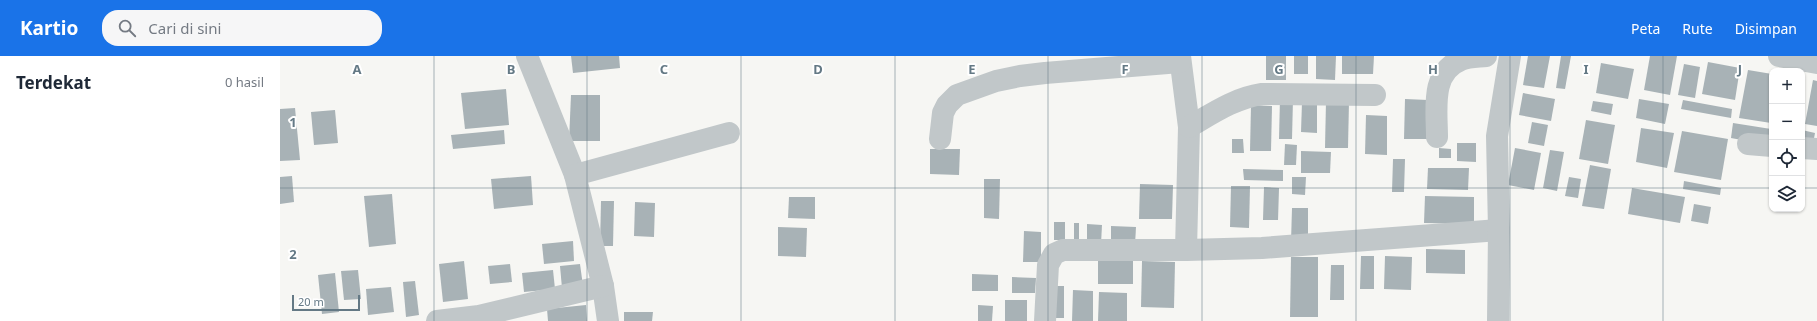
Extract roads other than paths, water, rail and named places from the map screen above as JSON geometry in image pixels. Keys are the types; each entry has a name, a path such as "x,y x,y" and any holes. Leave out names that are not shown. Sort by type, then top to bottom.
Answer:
{"street":[{"path":"527,56 575,175 603,286 608,321"},
{"path":"1437,137 1437,93 1441,78 1448,67 1462,59 1486,56"},
{"path":"1498,321 1499,230 1497,136 1510,56"},
{"path":"1779,56 1817,62"},
{"path":"940,139 943,113 947,105 957,95 996,81 1045,73 1180,59 1189,127 1186,250"},
{"path":"1189,127 1234,101 1248,96 1262,94 1374,95"},
{"path":"575,175 729,133"},
{"path":"1748,144 1769,146"},
{"path":"1805,148 1817,149"},
{"path":"1045,321 1048,265 1054,254 1063,250 1186,250 1262,248 1499,230"},
{"path":"437,321 479,316 603,286"}]}
